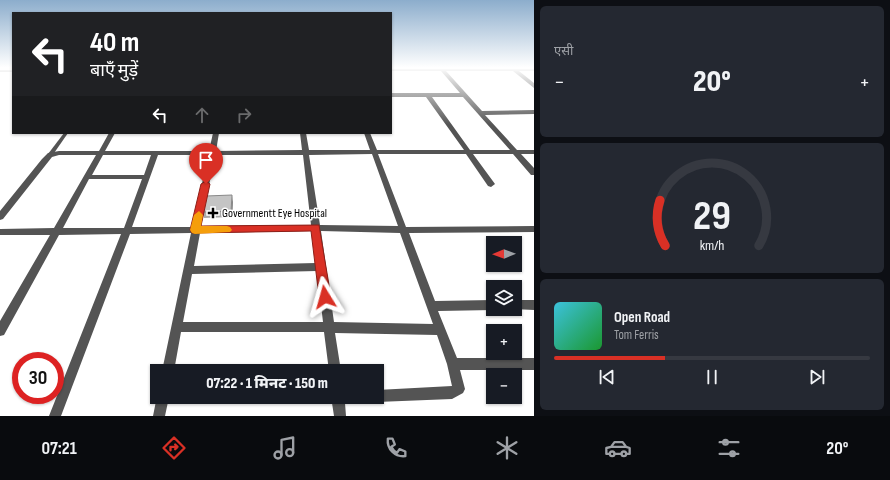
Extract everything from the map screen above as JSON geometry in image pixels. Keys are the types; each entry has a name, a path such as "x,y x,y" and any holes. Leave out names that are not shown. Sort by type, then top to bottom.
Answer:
{"street":[{"path":"457,86 534,173"},
{"path":"392,95 465,95"},
{"path":"428,95 491,184"},
{"path":"480,113 534,112"},
{"path":"0,331 111,134"},
{"path":"170,364 190,270 195,230 216,134"},
{"path":"303,134 334,364"},
{"path":"367,134 441,330 453,364 459,389 452,393 384,396"},
{"path":"0,217 44,161 50,155 59,153 101,152 155,154 306,152 534,152"},
{"path":"55,416 127,232 155,154"},
{"path":"87,177 146,177"},
{"path":"0,232 127,232 316,228 403,230 534,229"},
{"path":"190,270 321,267"},
{"path":"431,306 486,305"},
{"path":"522,305 534,305"},
{"path":"178,327 329,327 441,330"},
{"path":"453,364 534,364"},
{"path":"159,416 162,404"},
{"path":"339,404 340,416"}],"lane":[{"path":"50,155 65,134"}],"building":[{"path":"232,195 231,211 203,212 206,196"}],"slow traffic":[{"path":"199,215 195,230 227,230"}],"place":[{"name":"Governmentt Eye Hospital","path":"213,213"}],"route":[{"path":"206,184 195,230 316,228 325,297"}]}
